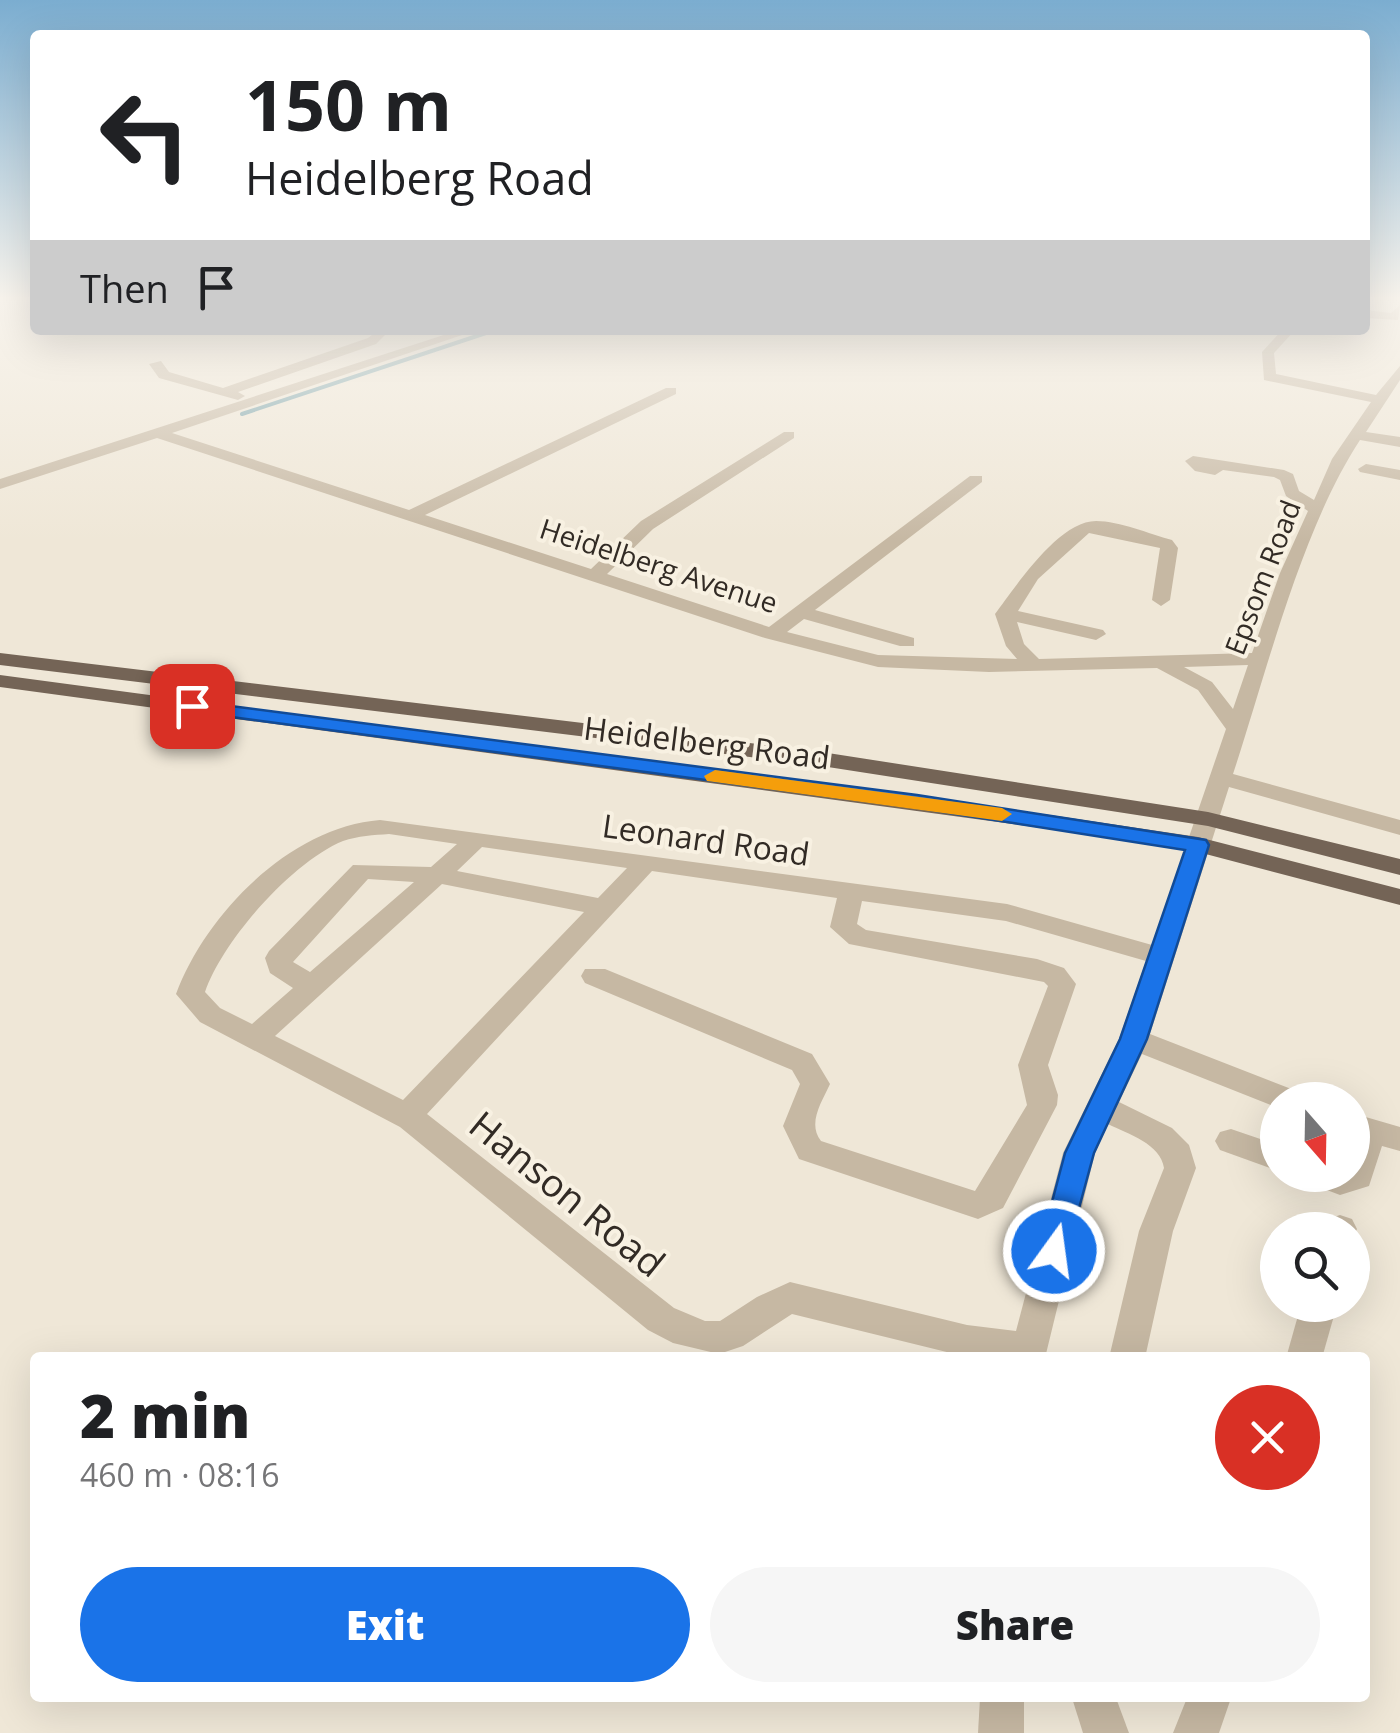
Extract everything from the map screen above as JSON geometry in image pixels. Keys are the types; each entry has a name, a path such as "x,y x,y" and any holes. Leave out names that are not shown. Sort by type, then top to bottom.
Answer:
{"main road":[{"name":"Heidelberg Road","path":"0,656 70,670 816,758 1400,868"},
{"name":"Heidelberg Road","path":"0,681 917,801 1203,832 1400,897"}],"street":[{"path":"186,381 258,401"},
{"path":"224,392 256,381"},
{"path":"0,484 318,381"},
{"path":"1288,381 1380,400"},
{"name":"Epsom Road","path":"1028,1352 1079,1153 1134,1039 1258,658 1340,459 1393,381"},
{"path":"412,516 670,391"},
{"name":"Heidelberg Avenue","path":"158,433 772,634 878,660 1035,666 1258,658"},
{"path":"595,575 647,526 789,435"},
{"path":"1357,435 1400,442"},
{"path":"1215,470 1201,468 1193,460 1287,477 1292,493 1317,509"},
{"path":"1366,469 1400,475"},
{"path":"772,634 976,479"},
{"path":"1035,666 1008,636 1005,614 1013,594 1088,527 1166,544 1169,548 1161,600"},
{"path":"802,612 907,642"},
{"path":"1005,614 1096,634"},
{"name":"Heidelberg Avenue","path":"1156,661 1205,686 1234,726"},
{"path":"1221,778 1400,828"},
{"name":"Leonard Road","path":"258,900 301,858 343,833 389,828 1007,914 1163,957"},
{"path":"254,1038 476,840"},
{"path":"406,1116 646,864"},
{"path":"312,987 280,966 280,958 354,878 372,870 437,875 602,907"},
{"path":"595,976 802,1062 815,1084 796,1126 798,1138 810,1150 978,1205 991,1198 1042,1105 1033,1065 1062,984 1054,975 1038,968 858,938 843,926 866,893"},
{"name":"Hanson Road","path":"258,900 213,944 199,965 190,994 210,1016 406,1116 661,1319 693,1337 728,1340 790,1298 1022,1352"},
{"path":"1134,1039 1260,1089"},
{"path":"1102,1107 1161,1137 1178,1154 1180,1168 1156,1230 1128,1352"},
{"path":"1370,1131 1400,1139"},
{"path":"1231,1140 1260,1151"},
{"path":"1306,1352 1314,1322"},
{"path":"1001,1733 1002,1702"},
{"path":"1095,1702 1106,1733"},
{"path":"1196,1733 1208,1702"}],"waterway":[{"path":"242,414 342,381"}],"slow traffic":[{"path":"715,776 1002,814"}],"route":[{"path":"192,706 917,801 1198,845 1134,1039 1079,1153 1054,1251"}]}
